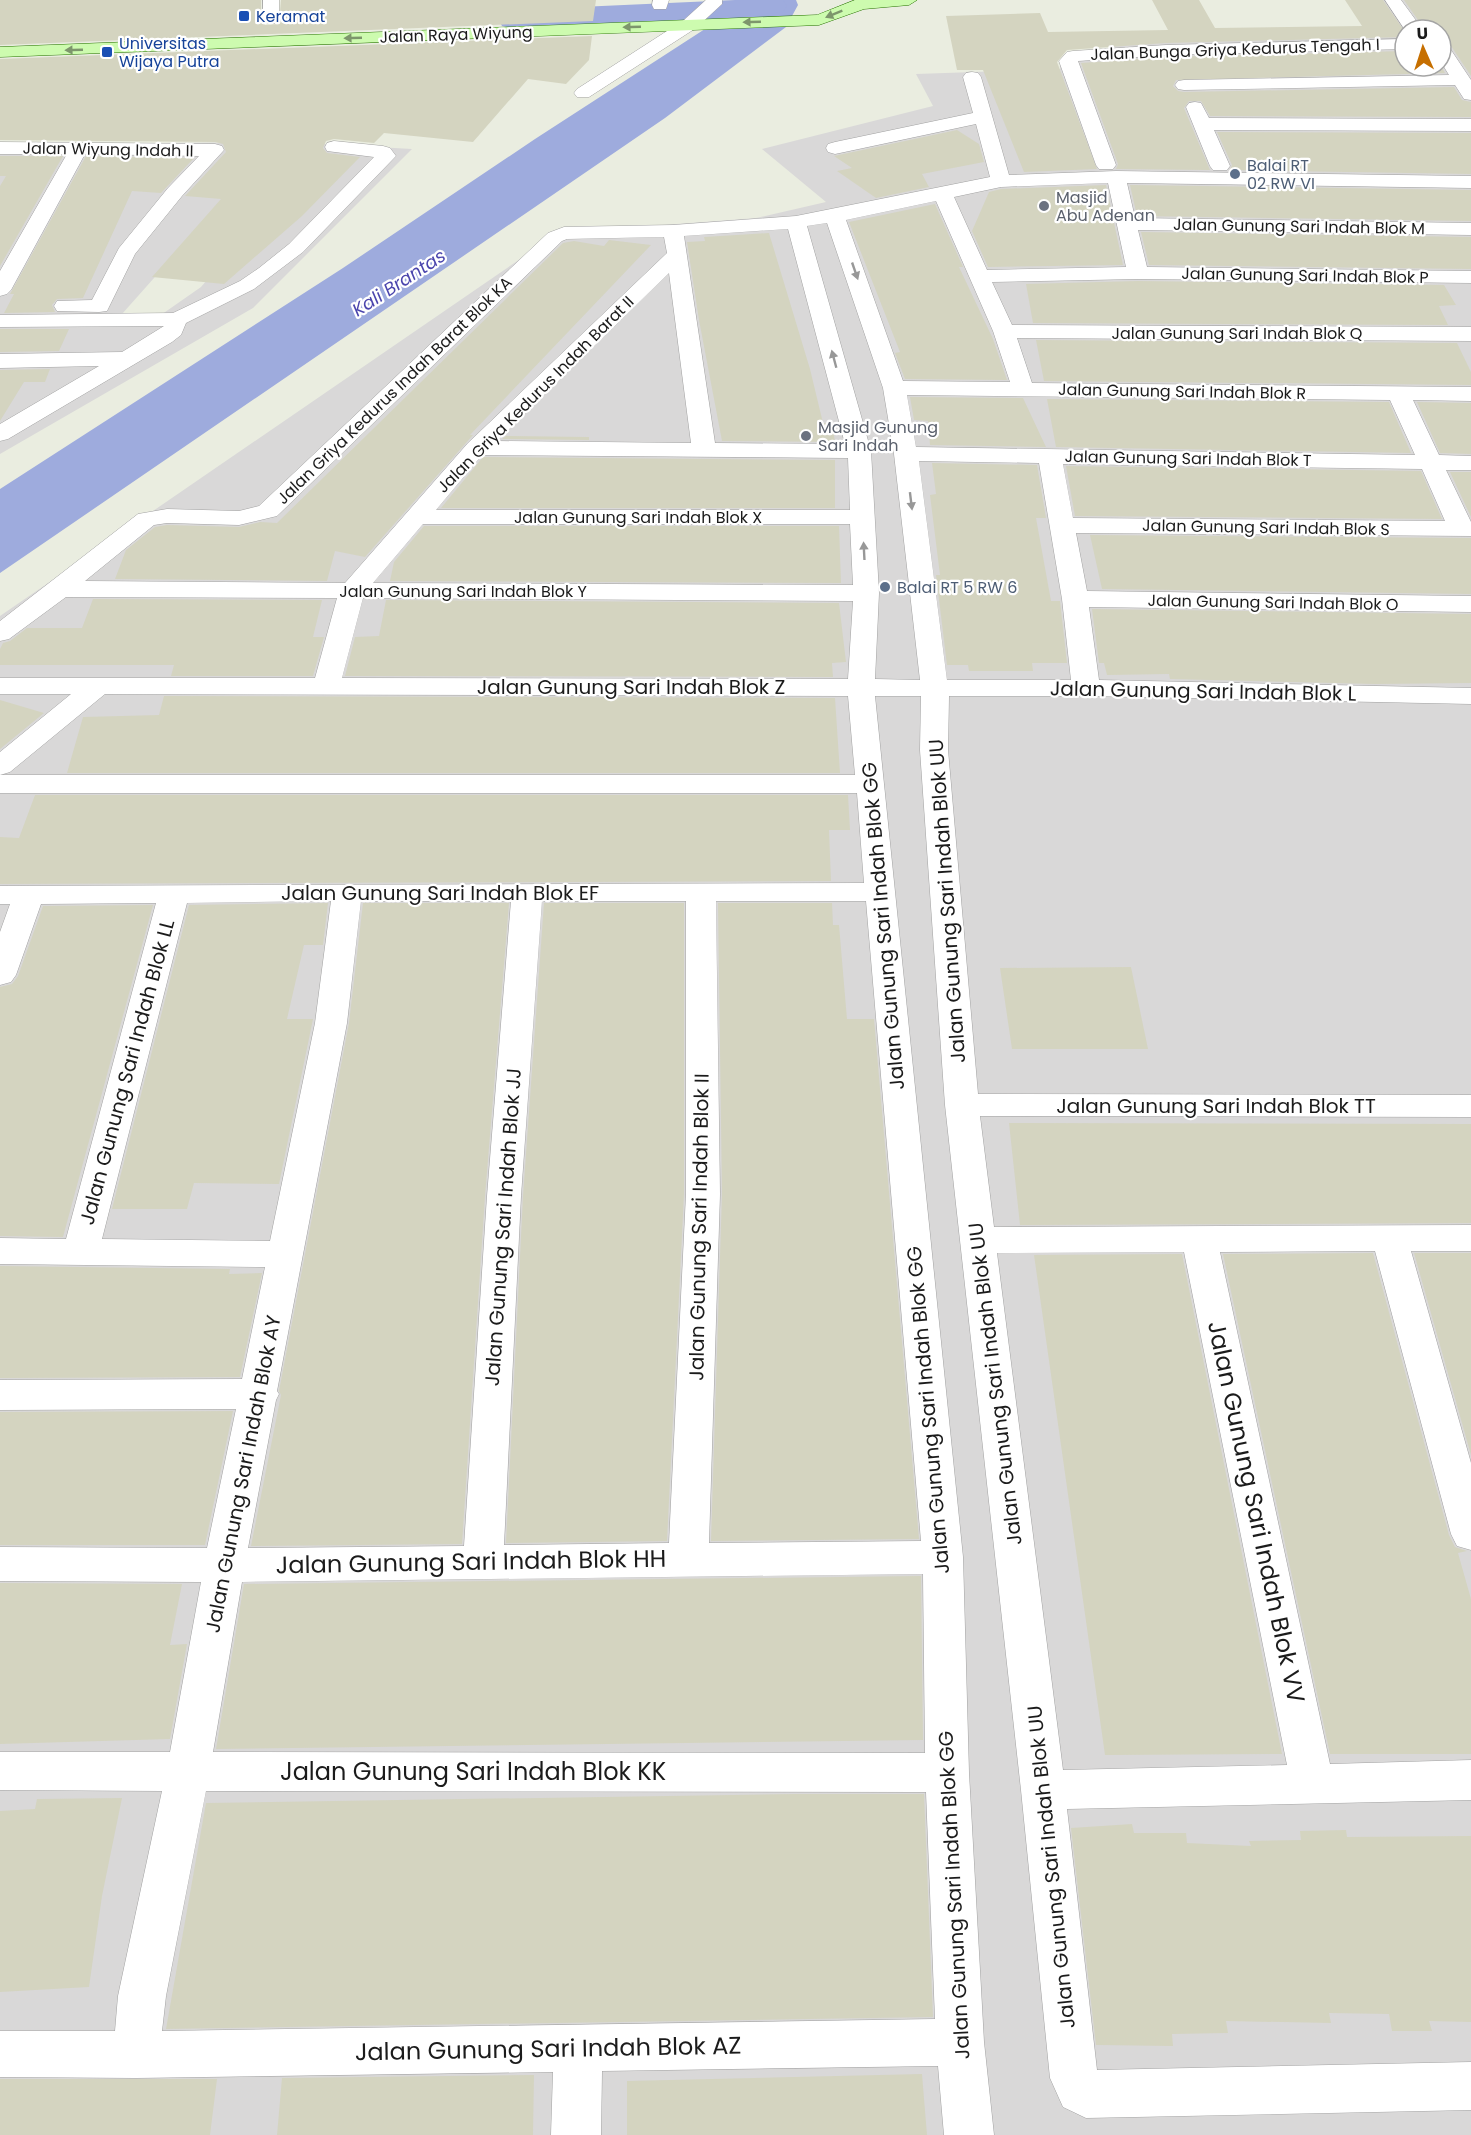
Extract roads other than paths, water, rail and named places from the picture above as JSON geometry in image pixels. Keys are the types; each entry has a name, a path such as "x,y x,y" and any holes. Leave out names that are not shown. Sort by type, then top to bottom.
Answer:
{"main road":[{"name":"Jalan Raya Wiyung","path":"656,4 707,12 801,21 819,20 861,4 909,0"},
{"name":"Jalan Raya Wiyung","path":"0,52 707,12"},
{"path":"249,20 276,19"}],"street":[{"path":"271,0 276,19"},
{"path":"1393,0 1406,18"},
{"path":"583,93 707,12"},
{"name":"Jalan Bunga Griya Kedurus Tengah I","path":"1111,171 1068,61 1070,57 1079,54 1166,50 1393,44"},
{"path":"1453,45 1462,44"},
{"path":"1166,50 1203,124 1220,166"},
{"path":"1453,66 1471,97"},
{"path":"972,77 998,173"},
{"path":"1184,85 1461,80"},
{"path":"835,148 981,117"},
{"path":"1203,124 1471,125"},
{"path":"0,307 177,319 221,299 266,272 296,248 386,156 383,152 334,147"},
{"name":"Jalan Wiyung Indah II","path":"0,148 215,150 126,252 94,313"},
{"path":"0,290 79,148"},
{"path":"704,450 675,242 835,216 942,193 998,173 1220,166 1471,171"},
{"path":"1111,171 1471,182"},
{"path":"1111,171 1127,224 1138,273"},
{"path":"942,193 1004,331 1023,389"},
{"name":"Jalan Gunung Sari Indah Blok UU","path":"835,216 894,388 906,454 935,689 934,750 962,1105 1043,1790 1074,2078 1080,2090 1086,2094 1471,2086"},
{"name":"Jalan Gunung Sari Indah Blok GG","path":"796,222 860,451 866,593 861,687 943,1557 947,1773 960,2042 969,2135"},
{"name":"Jalan Gunung Sari Indah Blok M","path":"1127,224 1470,247"},
{"name":"Jalan Griya Kedurus Indah Barat Blok KA","path":"0,633 60,589 147,519 167,516 239,518 268,511 555,237 564,233 675,242"},
{"name":"Jalan Griya Kedurus Indah Barat II","path":"327,686 352,591 476,448 675,242"},
{"name":"Jalan Gunung Sari Indah Blok P","path":"979,276 1138,273 1471,277"},
{"path":"0,321 94,313"},
{"path":"0,434 169,334 177,319"},
{"name":"Jalan Gunung Sari Indah Blok Q","path":"1004,331 1471,334"},
{"path":"0,362 129,359"},
{"name":"Jalan Gunung Sari Indah Blok R","path":"894,388 1471,394"},
{"path":"1399,394 1466,529"},
{"path":"0,407 47,406"},
{"path":"476,448 860,451"},
{"name":"Jalan Gunung Sari Indah Blok T","path":"906,454 1471,463"},
{"path":"1050,456 1076,599 1086,688"},
{"name":"Jalan Gunung Sari Indah Blok X","path":"414,517 862,518"},
{"name":"Jalan Gunung Sari Indah Blok S","path":"1061,525 1466,529"},
{"name":"Jalan Gunung Sari Indah Blok Y","path":"60,589 866,593"},
{"name":"Jalan Gunung Sari Indah Blok O","path":"1076,599 1471,604"},
{"name":"Jalan Gunung Sari Indah Blok Z","path":"0,686 935,689"},
{"path":"0,766 97,687"},
{"name":"Jalan Gunung Sari Indah Blok L","path":"935,689 1086,688 1471,696"},
{"path":"0,784 870,784"},
{"name":"Jalan Gunung Sari Indah Blok EF","path":"14,895 347,891 701,894 881,892"},
{"name":"Jalan Gunung Sari Indah Blok AY","path":"136,2055 142,1996 188,1773 224,1565 260,1394 284,1254 331,1023 347,891"},
{"name":"Jalan Gunung Sari Indah Blok JJ","path":"483,1563 504,1196 527,892"},
{"name":"Jalan Gunung Sari Indah Blok LL","path":"81,1251 174,893"},
{"name":"Jalan Gunung Sari Indah Blok II","path":"688,1560 703,1194 701,894"},
{"path":"0,975 14,895"},
{"name":"Jalan Gunung Sari Indah Blok TT","path":"962,1105 1471,1106"},
{"name":"Jalan Gunung Sari Indah Blok VV","path":"1199,1238 1312,1785"},
{"path":"1389,1238 1471,1534"},
{"path":"979,1240 1471,1238"},
{"path":"0,1251 284,1254"},
{"path":"0,1395 260,1394"},
{"name":"Jalan Gunung Sari Indah Blok HH","path":"0,1564 224,1565 943,1557"},
{"name":"Jalan Gunung Sari Indah Blok KK","path":"0,1771 947,1773"},
{"path":"1043,1790 1471,1780"},
{"name":"Jalan Gunung Sari Indah Blok AZ","path":"0,2054 136,2055 960,2042"},
{"path":"576,2135 578,2049"}],"water":[{"name":"Kali Brantas","path":"740,0 796,0 798,5 786,27 665,118 0,573 0,489 343,268 535,139 725,16"}],"waterway":[{"path":"513,19 772,6"}],"place":[{"name":"Keramat","path":"244,16"},
{"name":"Universitas Wijaya Putra","path":"107,52"},
{"name":"Balai RT 02 RW VI","path":"1235,174"},
{"name":"Masjid Abu Adenan","path":"1044,206"},
{"name":"Masjid Gunung Sari Indah","path":"806,436"},
{"name":"Balai RT 5 RW 6","path":"885,587"}]}
